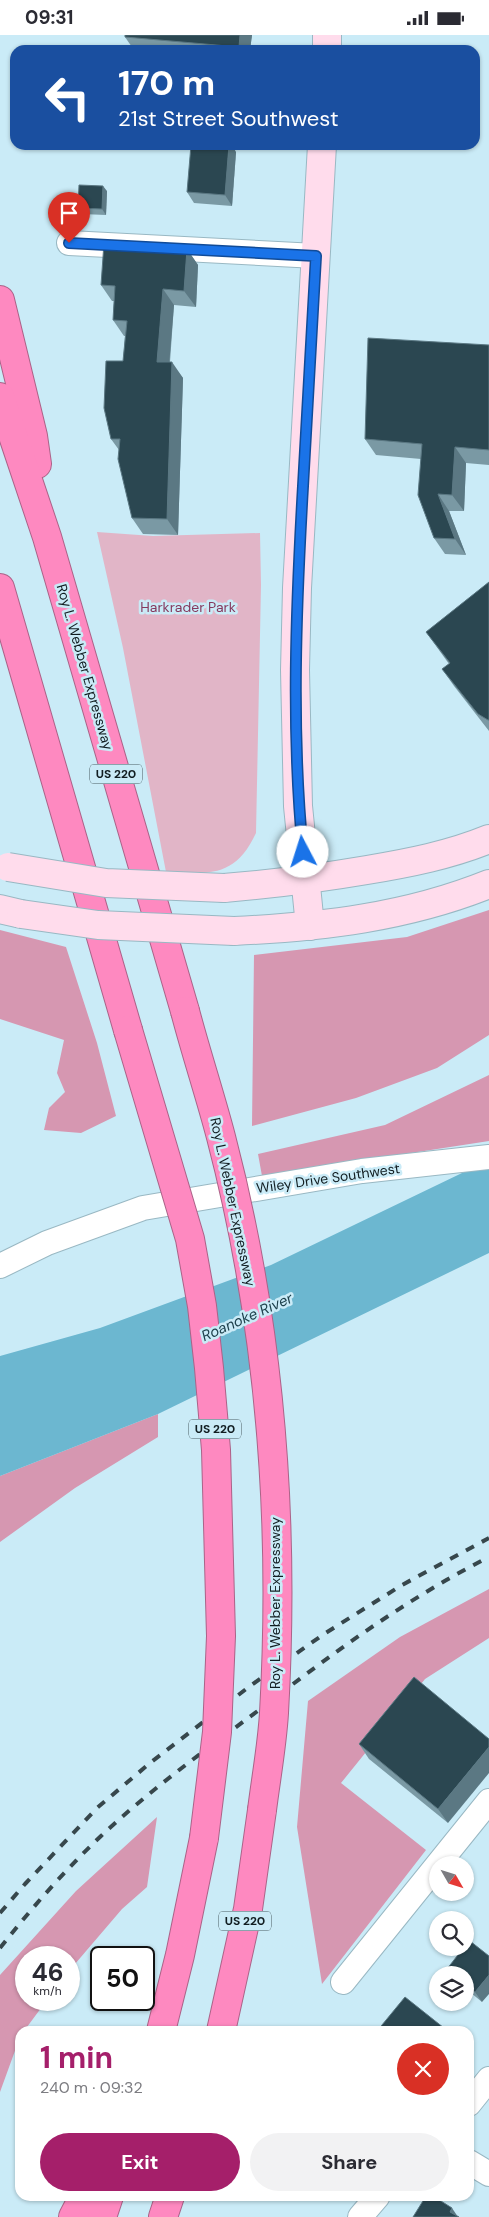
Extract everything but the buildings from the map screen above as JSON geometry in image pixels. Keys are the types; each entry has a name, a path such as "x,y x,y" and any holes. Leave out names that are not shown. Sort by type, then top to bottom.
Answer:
{"highway":[{"path":"0,300 33,436 47,537"},
{"name":"Roy L. Webber Expressway","path":"0,397 47,537 221,1137 257,1314 268,1405 277,1541 277,1629 274,1715 248,1909 221,2026"},
{"name":"US 220","path":"0,588 190,1239 202,1305 216,1450 221,1636 217,1732 204,1838 180,1955 162,2026"},
{"path":"151,2026 180,1955"},
{"path":"73,2217 81,2201"},
{"path":"102,2217 107,2201"},
{"path":"163,2217 168,2201"}],"main road":[{"path":"310,926 298,806 295,670 297,588 322,150"},
{"path":"4,866 106,883 224,888 306,880 444,854 489,839"},
{"path":"11,911 98,925 234,931 310,926 391,914 428,906 489,884"}],"street":[{"path":"69,243 316,256"},
{"name":"Wiley Drive Southwest","path":"0,1266 47,1243 143,1208 362,1171 489,1157"},
{"path":"343,1982 489,1801"},
{"path":"474,2098 489,2079"},
{"path":"474,2164 489,2174"},
{"path":"360,2217 374,2201"}],"green space":[{"name":"Harkrader Park","path":"97,532 153,536 260,533 261,585 256,833 248,848 230,866 208,872 166,872 123,648"}],"shaded area":[{"path":"489,910 489,1035 437,1068 356,1098 252,1126 254,955 407,937"},
{"path":"0,930 66,947 97,1043 116,1116 81,1133 44,1130 49,1108 65,1092 57,1073 64,1040 0,1019"},
{"path":"489,1075 489,1141 262,1176 258,1154 385,1125"},
{"path":"158,1414 158,1437 75,1488 0,1542 0,1476"},
{"path":"489,1589 489,1638 425,1679 341,1783 426,1850 322,1984 297,1827 308,1701 400,1637"},
{"path":"157,1817 147,1887 122,1909 80,1958 80,1946 26,1946 76,1891"},
{"path":"15,1958 15,2011 39,2011 28,2026 15,2026 15,2051 0,2092 0,1975"}],"water":[{"name":"Roanoke River","path":"489,1160 489,1253 158,1414 0,1476 0,1356 100,1328 271,1265"}],"railway":[{"path":"0,1913 97,1808 150,1763 250,1686 324,1634 402,1585 489,1538"},
{"path":"0,1948 74,1863 101,1836 160,1785 317,1666 372,1627 430,1590 489,1557"}],"route":[{"path":"69,243 316,256 297,588 295,670 298,806 303,852"}]}
